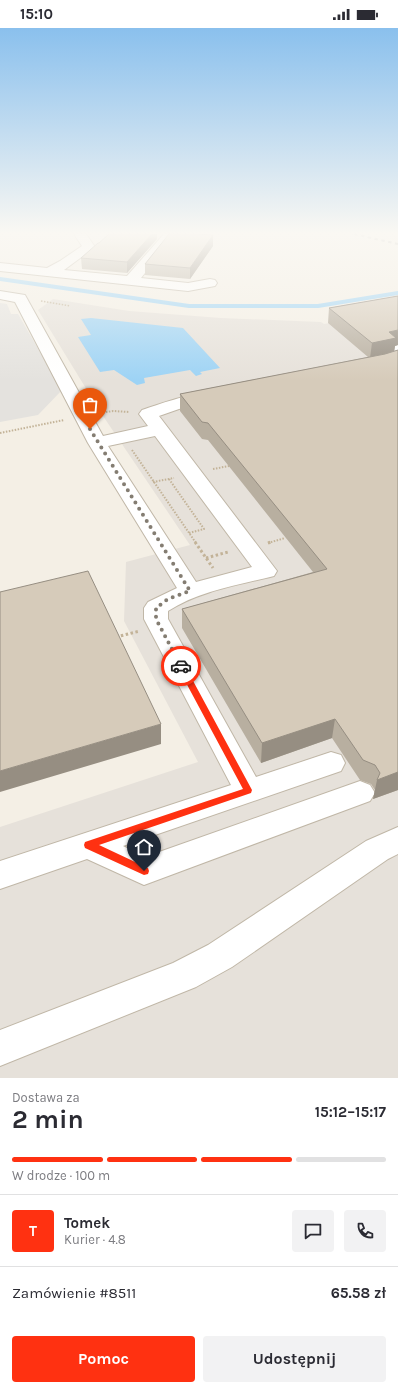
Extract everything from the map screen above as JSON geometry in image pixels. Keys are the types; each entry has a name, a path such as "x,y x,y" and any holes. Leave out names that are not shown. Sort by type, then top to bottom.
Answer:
{"street":[{"path":"150,283 188,287 210,283"},
{"path":"0,295 20,298 97,442 190,591"},
{"path":"229,394 175,405 148,414 266,571 190,591 168,599 156,608 156,619 248,790"},
{"path":"97,442 160,429"},
{"path":"0,875 331,763"},
{"path":"88,845 144,871 360,793"},
{"path":"0,1048 184,975 253,935 377,850 398,840"}],"path":[{"path":"20,298 70,306"},
{"path":"0,434 112,411 132,412"},
{"path":"129,446 216,573"},
{"path":"154,482 169,479 204,528 189,533"},
{"path":"264,543 285,538"},
{"path":"206,558 232,552"},
{"path":"112,638 146,629"}],"shaded area":[{"path":"53,299 129,311 221,318 321,322 324,324 398,311 398,1078 0,1078 0,827 198,762 124,621 126,562 190,545 101,413 38,310"},
{"path":"0,303 7,304 11,314 18,314 62,390 38,415 0,422"}],"water":[{"path":"91,318 183,328 220,368 200,372 202,374 196,376 190,370 144,378 145,383 137,385 114,370 100,372 78,337 91,335 81,319"}],"building":[{"path":"398,296 398,330 389,332 396,338 372,343 329,308"},
{"path":"398,350 398,772 377,780 380,773 375,765 363,760 335,719 262,743 182,609 327,569 208,423 202,422 180,394 385,354"},
{"path":"88,571 161,724 0,771 0,592"}],"waterway":[{"path":"28,283 189,306 318,306 398,293"}],"way so far":[{"path":"90,429 190,591 168,599 156,608 156,619 181,666"}],"route":[{"path":"144,871 88,845 248,790 181,666"}]}
